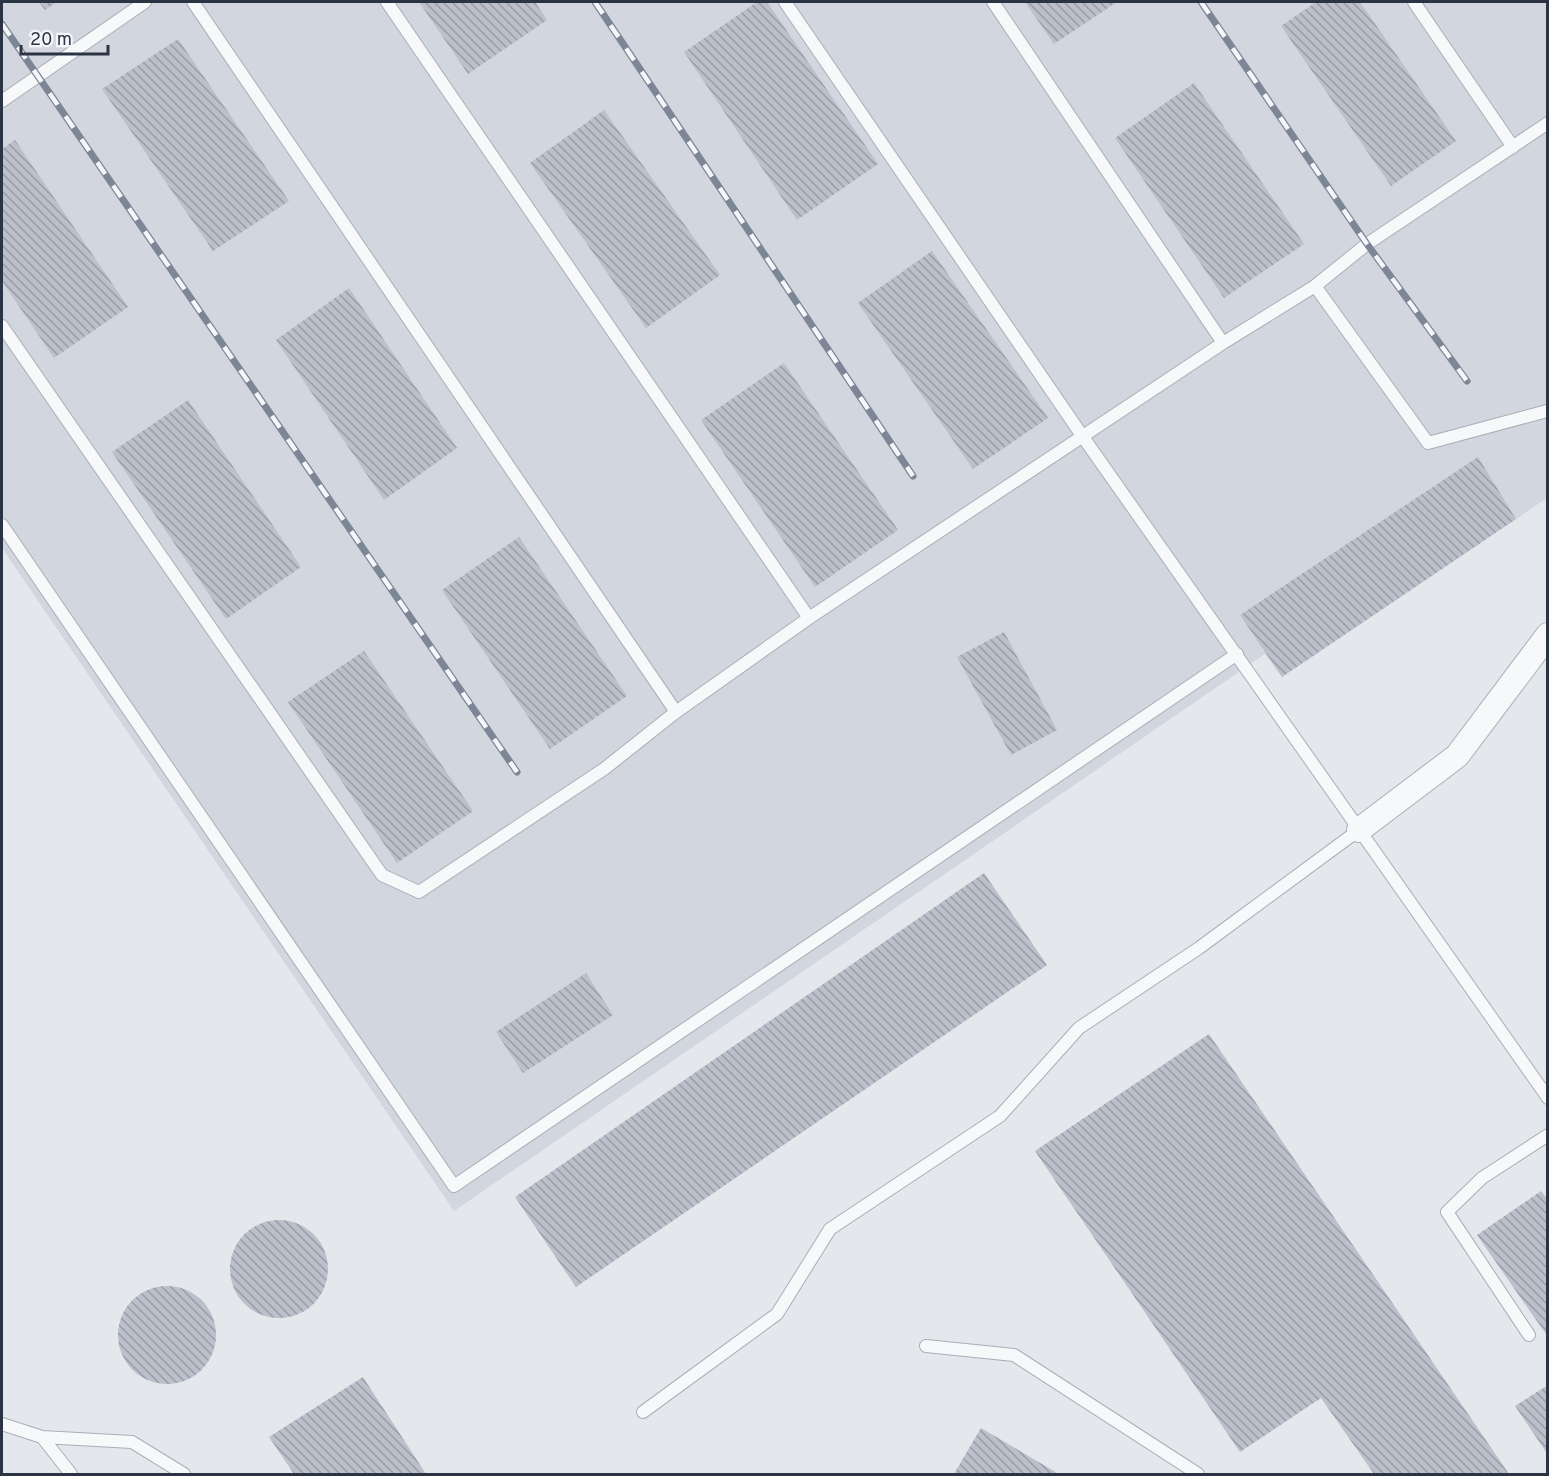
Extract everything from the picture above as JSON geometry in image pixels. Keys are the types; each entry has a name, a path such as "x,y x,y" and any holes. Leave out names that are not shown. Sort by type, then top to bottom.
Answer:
{"street":[{"path":"1359,830 1457,756 1548,635"}],"lane":[{"path":"2,101 146,2"},
{"path":"193,2 675,712"},
{"path":"387,2 809,618"},
{"path":"785,2 1083,437 1548,1098"},
{"path":"993,2 1223,343"},
{"path":"1414,2 1513,147"},
{"path":"2,326 382,874 419,892 604,769 675,712 809,618 1223,343 1315,286 1367,244 1548,123"},
{"path":"1315,286 1428,443 1547,411"},
{"path":"2,525 454,1186 1237,654"},
{"path":"643,1412 777,1314 830,1228 1000,1116 1079,1028 1199,948 1359,830"},
{"path":"1529,1335 1447,1212 1482,1178 1548,1135"},
{"path":"926,1346 1014,1355 1198,1474"},
{"path":"2,1424 42,1437 132,1442 184,1474"},
{"path":"42,1437 71,1474"}],"shaded area":[{"path":"2,2 1547,2 1547,498 1282,677 1265,654 454,1211 2,548"}],"building":[{"path":"39,2 57,2 45,10"},
{"path":"419,2 535,2 547,20 468,74"},
{"path":"757,2 767,2 878,164 797,220 684,52"},
{"path":"1025,2 1117,2 1054,44"},
{"path":"1316,2 1360,2 1456,141 1391,186 1281,26"},
{"path":"178,39 289,201 213,251 102,89"},
{"path":"1194,83 1304,244 1224,298 1115,138"},
{"path":"604,110 720,275 646,328 530,163"},
{"path":"15,140 128,307 54,358 2,281 2,149"},
{"path":"932,251 1048,418 973,469 858,303"},
{"path":"349,288 457,448 384,500 276,340"},
{"path":"784,363 898,530 815,587 701,420"},
{"path":"188,400 301,567 226,619 112,452"},
{"path":"1478,457 1516,519 1282,677 1240,615"},
{"path":"519,537 627,696 550,749 442,590"},
{"path":"1004,632 1057,730 1011,755 957,657"},
{"path":"364,651 473,811 397,863 288,702"},
{"path":"984,873 1047,965 576,1287 515,1197"},
{"path":"586,973 613,1015 523,1073 496,1032"},
{"path":"1209,1034 1509,1474 1374,1474 1321,1398 1240,1452 1035,1151"},
{"path":"1541,1191 1548,1200 1548,1337 1477,1235"},
{"path":"279,1220 298,1223 314,1234 325,1250 328,1269 325,1288 314,1304 298,1315 279,1318 260,1315 244,1304 233,1288 230,1269 233,1250 244,1234 260,1223"},
{"path":"167,1286 186,1289 202,1300 213,1316 216,1335 213,1354 202,1370 186,1381 167,1384 148,1381 132,1370 121,1354 118,1335 121,1316 132,1300 148,1289"},
{"path":"363,1377 426,1474 294,1474 269,1437"},
{"path":"1548,1385 1548,1455 1515,1406"},
{"path":"981,1428 1059,1474 954,1474"}],"railway":[{"path":"595,2 913,476"},
{"path":"1201,2 1367,244 1467,381"},
{"path":"2,24 517,772"}]}
